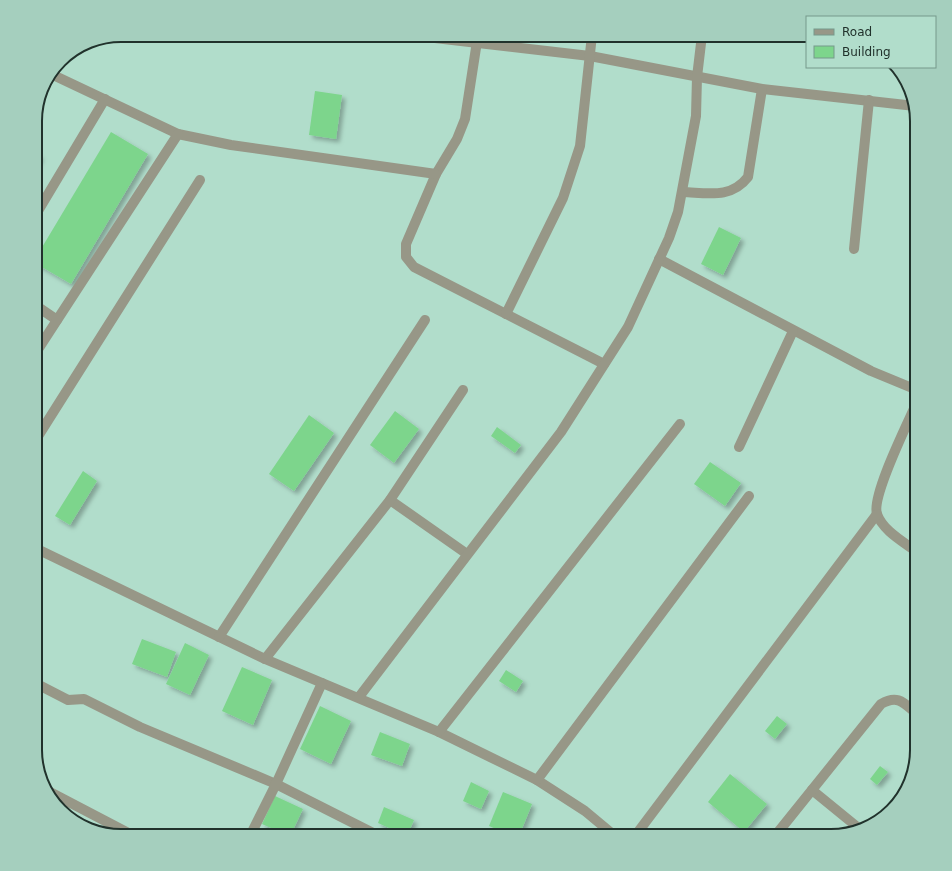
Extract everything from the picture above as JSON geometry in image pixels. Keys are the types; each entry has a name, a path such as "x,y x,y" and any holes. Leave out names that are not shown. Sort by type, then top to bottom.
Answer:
{"street":[{"path":"478,42 465,119 457,139 436,174 406,244 406,257 414,267 604,364"},
{"path":"498,42 590,56 762,89 908,105"},
{"path":"506,314 563,198 580,146 591,42"},
{"path":"359,697 560,432 628,327 659,259 678,212 683,192 696,116 697,77 701,42"},
{"path":"56,76 178,134 231,145 436,174"},
{"path":"683,192 727,193 741,187 748,177 762,89"},
{"path":"42,204 105,99"},
{"path":"854,249 869,100"},
{"path":"42,343 178,134"},
{"path":"42,430 200,180"},
{"path":"659,259 871,371 910,387"},
{"path":"42,310 57,320"},
{"path":"219,637 425,320"},
{"path":"739,447 793,331"},
{"path":"265,659 333,575 390,500 463,390"},
{"path":"640,829 877,514 878,494 910,419"},
{"path":"439,732 680,424"},
{"path":"537,780 749,496"},
{"path":"390,500 467,554"},
{"path":"877,514 885,527 910,547"},
{"path":"42,551 265,659 359,697 439,732 537,780 585,811 607,829"},
{"path":"254,829 276,784 322,683"},
{"path":"42,687 68,700 84,699 140,727 276,784 365,829"},
{"path":"781,829 881,704 889,699 898,700 910,709"},
{"path":"812,790 855,825"},
{"path":"56,795 121,829"}],"building":[{"path":"315,91 342,95 336,139 309,135"},
{"path":"111,132 148,154 71,284 42,267 42,247"},
{"path":"719,227 741,238 723,275 701,264"},
{"path":"395,411 419,429 394,463 370,445"},
{"path":"309,415 334,433 294,491 269,474"},
{"path":"497,427 521,445 515,453 491,436"},
{"path":"710,462 741,483 725,506 694,484"},
{"path":"83,471 97,481 70,525 55,516"},
{"path":"142,639 176,652 167,677 132,664"},
{"path":"185,643 209,655 190,695 166,684"},
{"path":"242,667 272,680 253,725 222,711"},
{"path":"506,670 523,681 516,692 499,681"},
{"path":"320,706 351,721 331,764 300,749"},
{"path":"777,716 787,724 775,739 765,731"},
{"path":"380,732 410,744 402,766 371,755"},
{"path":"880,766 888,772 877,785 870,779"},
{"path":"730,774 767,804 746,829 740,829 708,802"},
{"path":"471,782 489,791 481,809 463,801"},
{"path":"503,792 532,804 522,829 496,829 489,826"},
{"path":"275,796 303,809 293,829 274,829 262,824"},
{"path":"384,807 414,820 410,829 391,829 378,823"}]}
